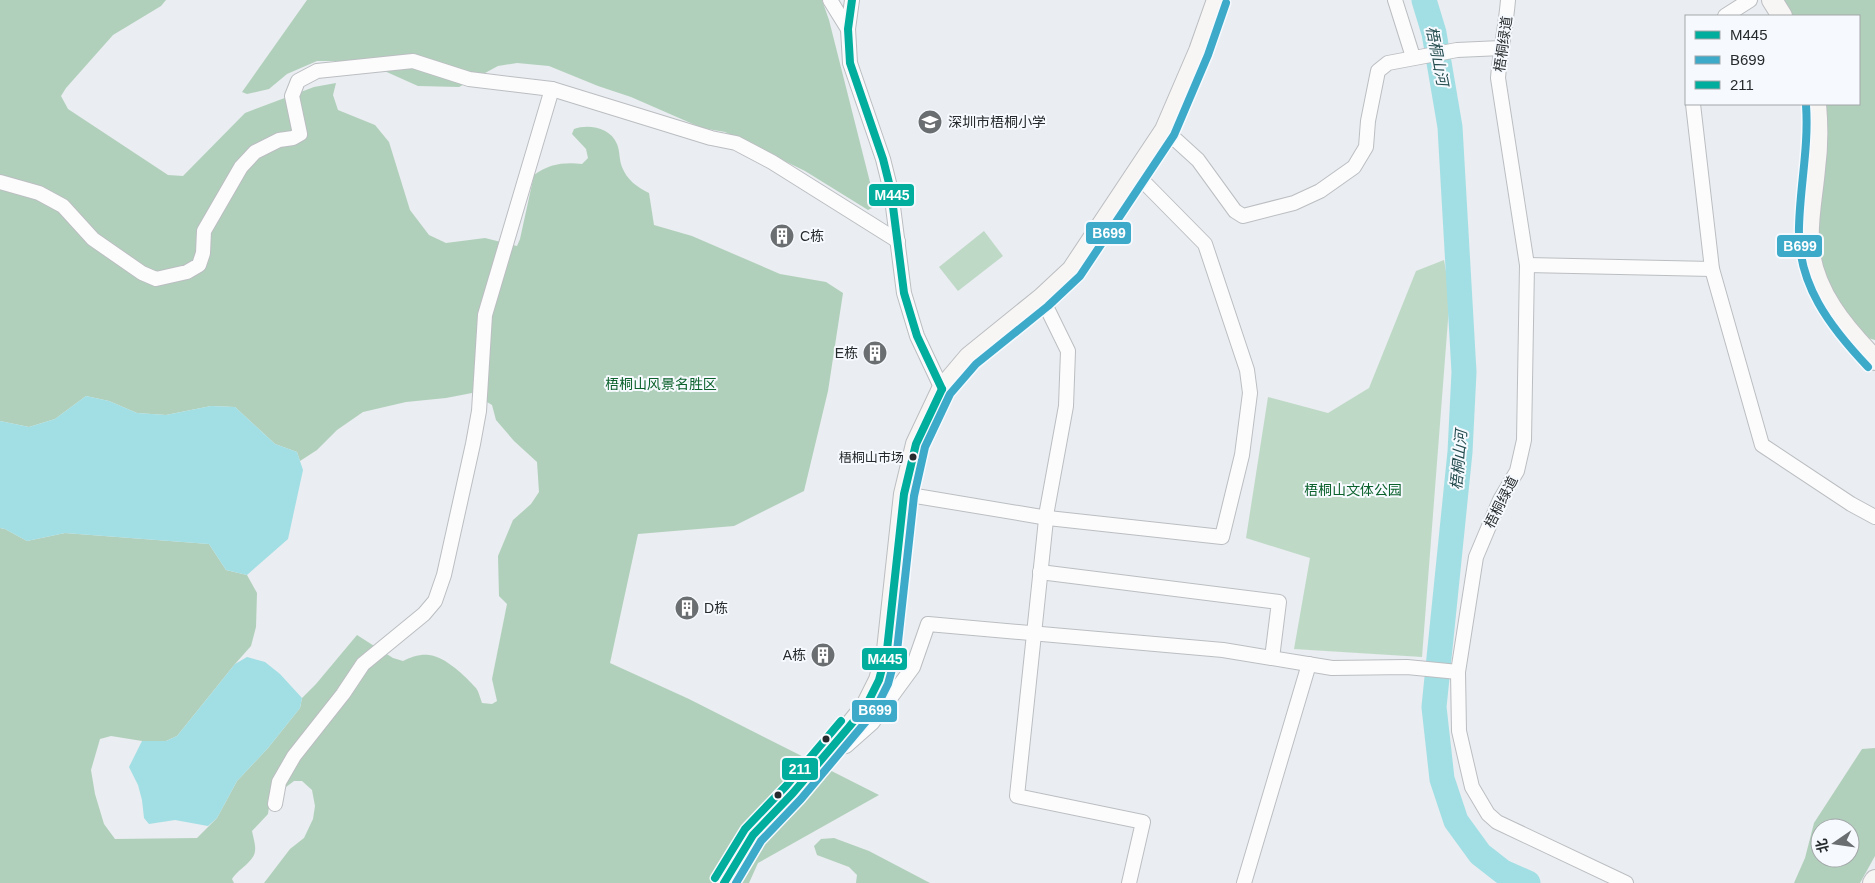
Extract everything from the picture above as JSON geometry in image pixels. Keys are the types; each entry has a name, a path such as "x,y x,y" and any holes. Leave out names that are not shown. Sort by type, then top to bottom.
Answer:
{"main road":[{"path":"724,883 753,835 832,748 866,706 879,680 885,657 904,494 916,444 942,389 969,357 1042,298 1072,270 1164,130 1199,51 1218,0"},
{"path":"1772,0 1781,15"},
{"path":"1816,105 1817,143 1809,244 1812,266 1821,290 1849,334 1875,360"}],"street":[{"path":"830,0 848,29"},
{"path":"852,0 848,29 850,63 884,159 891,191 904,293 917,336 942,389"},
{"path":"1395,0 1417,56"},
{"name":"梧桐绿道","path":"1508,0 1498,78 1527,265 1524,440 1517,471 1500,500 1476,557 1454,672 1459,731 1472,787 1488,814 1497,822 1626,883"},
{"path":"1727,15 1750,0"},
{"path":"1164,130 1198,160 1235,212 1243,216 1294,203 1320,191 1354,167 1366,147 1368,121 1378,71 1388,63 1417,56 1457,50 1501,48"},
{"path":"0,182 39,194 63,206 93,239 142,273 156,279 187,272 199,265 204,231 241,167 255,152 279,140 293,138 300,134 292,96 298,81 317,71 413,61 469,79 552,89 711,138 736,143 772,162 898,241"},
{"path":"275,804 279,782 294,756 332,708 363,664 424,614 435,601 444,575 475,436 479,411 485,315 552,89"},
{"path":"1694,105 1712,270 1762,445 1851,504 1875,516"},
{"path":"904,494 1046,518 1222,537 1242,455 1250,393 1247,370 1205,244 1135,174"},
{"path":"1527,265 1712,270"},
{"path":"1042,298 1068,351 1066,406 1046,518 1017,796 1143,822 1130,883"},
{"path":"1040,572 1279,602 1272,658"},
{"path":"832,748 846,746 872,723 913,667 928,624 1223,650 1332,668 1407,667 1454,672"},
{"path":"1244,883 1309,664"}],"green space":[{"name":"梧桐山风景名胜区","path":"0,0 166,0 161,6 113,35 61,96 68,109 168,175 183,176 245,113 314,87 336,83 333,95 338,110 375,125 389,142 410,210 429,235 446,243 485,238 517,246 534,175 545,168 557,165 569,163 582,164 588,158 586,149 572,134 574,129 598,128 614,138 618,147 621,164 627,176 637,186 649,193 654,225 692,236 780,274 826,282 843,293 828,391 804,491 734,526 638,534 610,663 689,699 879,795 758,863 749,883 264,883 290,849 304,838 313,819 315,806 312,790 302,781 294,781 270,799 268,814 252,831 255,846 254,855 232,879 234,883 0,883 0,528 27,541 65,533 209,544 226,570 247,575 257,593 256,627 251,646 177,736 166,741 142,741 111,736 100,739 91,770 95,794 104,824 115,839 197,838 217,818 237,781 268,748 300,708 302,698 357,635 393,658 403,661 416,656 426,655 442,659 461,673 476,688 482,703 492,704 497,701 492,679 507,604 499,596 498,556 513,520 531,504 539,492 537,462 514,441 496,420 492,405 472,393 406,402 363,412 337,430 317,450 300,461 297,452 275,444 235,407 211,406 166,415 137,413 109,401 86,396 55,419 29,427 0,421"},
{"path":"307,0 822,0 829,20 876,206 868,210 805,171 725,132 702,128 631,97 549,66 517,63 498,66 459,87 418,86 362,61 317,61 287,74 269,89 247,94 242,92"},
{"path":"1775,0 1875,0 1875,340 1857,335 1831,307 1809,245 1828,125 1824,105 1860,105 1860,15 1787,15"},
{"path":"984,231 1003,256 958,291 939,267"},
{"name":"梧桐山文体公园","path":"1444,260 1450,294 1422,657 1294,649 1310,558 1246,538 1268,397 1328,413 1369,388 1416,271"},
{"path":"1875,748 1875,856 1860,883 1794,883 1805,858 1810,839 1810,868 1860,868 1860,818 1817,818 1862,749"},
{"path":"834,838 869,851 930,883 856,883 857,875 849,867 817,855 814,846 821,839"}],"water":[{"path":"86,396 109,401 137,413 166,415 211,406 235,407 275,444 297,452 303,470 288,539 247,575 226,570 209,544 65,533 27,541 0,528 0,421 29,427 55,419"},
{"path":"247,657 265,662 280,674 302,698 300,708 268,748 237,781 217,818 208,826 175,820 149,824 144,818 138,785 129,767 142,741 166,741 177,736 235,664"}],"waterway":[{"name":"梧桐山河","path":"1424,0 1434,33 1450,127 1464,372 1460,452 1434,707 1442,779 1456,821 1480,854 1503,872 1528,883"}],"transit line":[{"name":"M445","path":"852,0 848,29 850,63 883,159 891,191 904,293 917,336 942,389"},
{"name":"B699","path":"736,883 761,841 801,799 874,712 888,684 897,651 914,496 925,447 950,394 976,364 1048,306 1080,276 1174,135 1208,55 1226,3"},
{"name":"B699","path":"1806,105 1807,120 1799,227 1800,248 1804,267 1818,303 1841,336 1868,367"},
{"name":"M445","path":"724,883 753,835 793,793 849,727 866,706 879,680 887,650 904,494 916,444 942,389"},
{"name":"211","path":"715,878 745,829 786,786 841,721"}],"place":[{"name":"深圳市梧桐小学","path":"930,122"},
{"name":"C栋","path":"782,236"},
{"name":"E栋","path":"875,353"},
{"name":"梧桐山市场","path":"913,457"},
{"name":"D栋","path":"687,608"},
{"name":"A栋","path":"823,655"}]}
